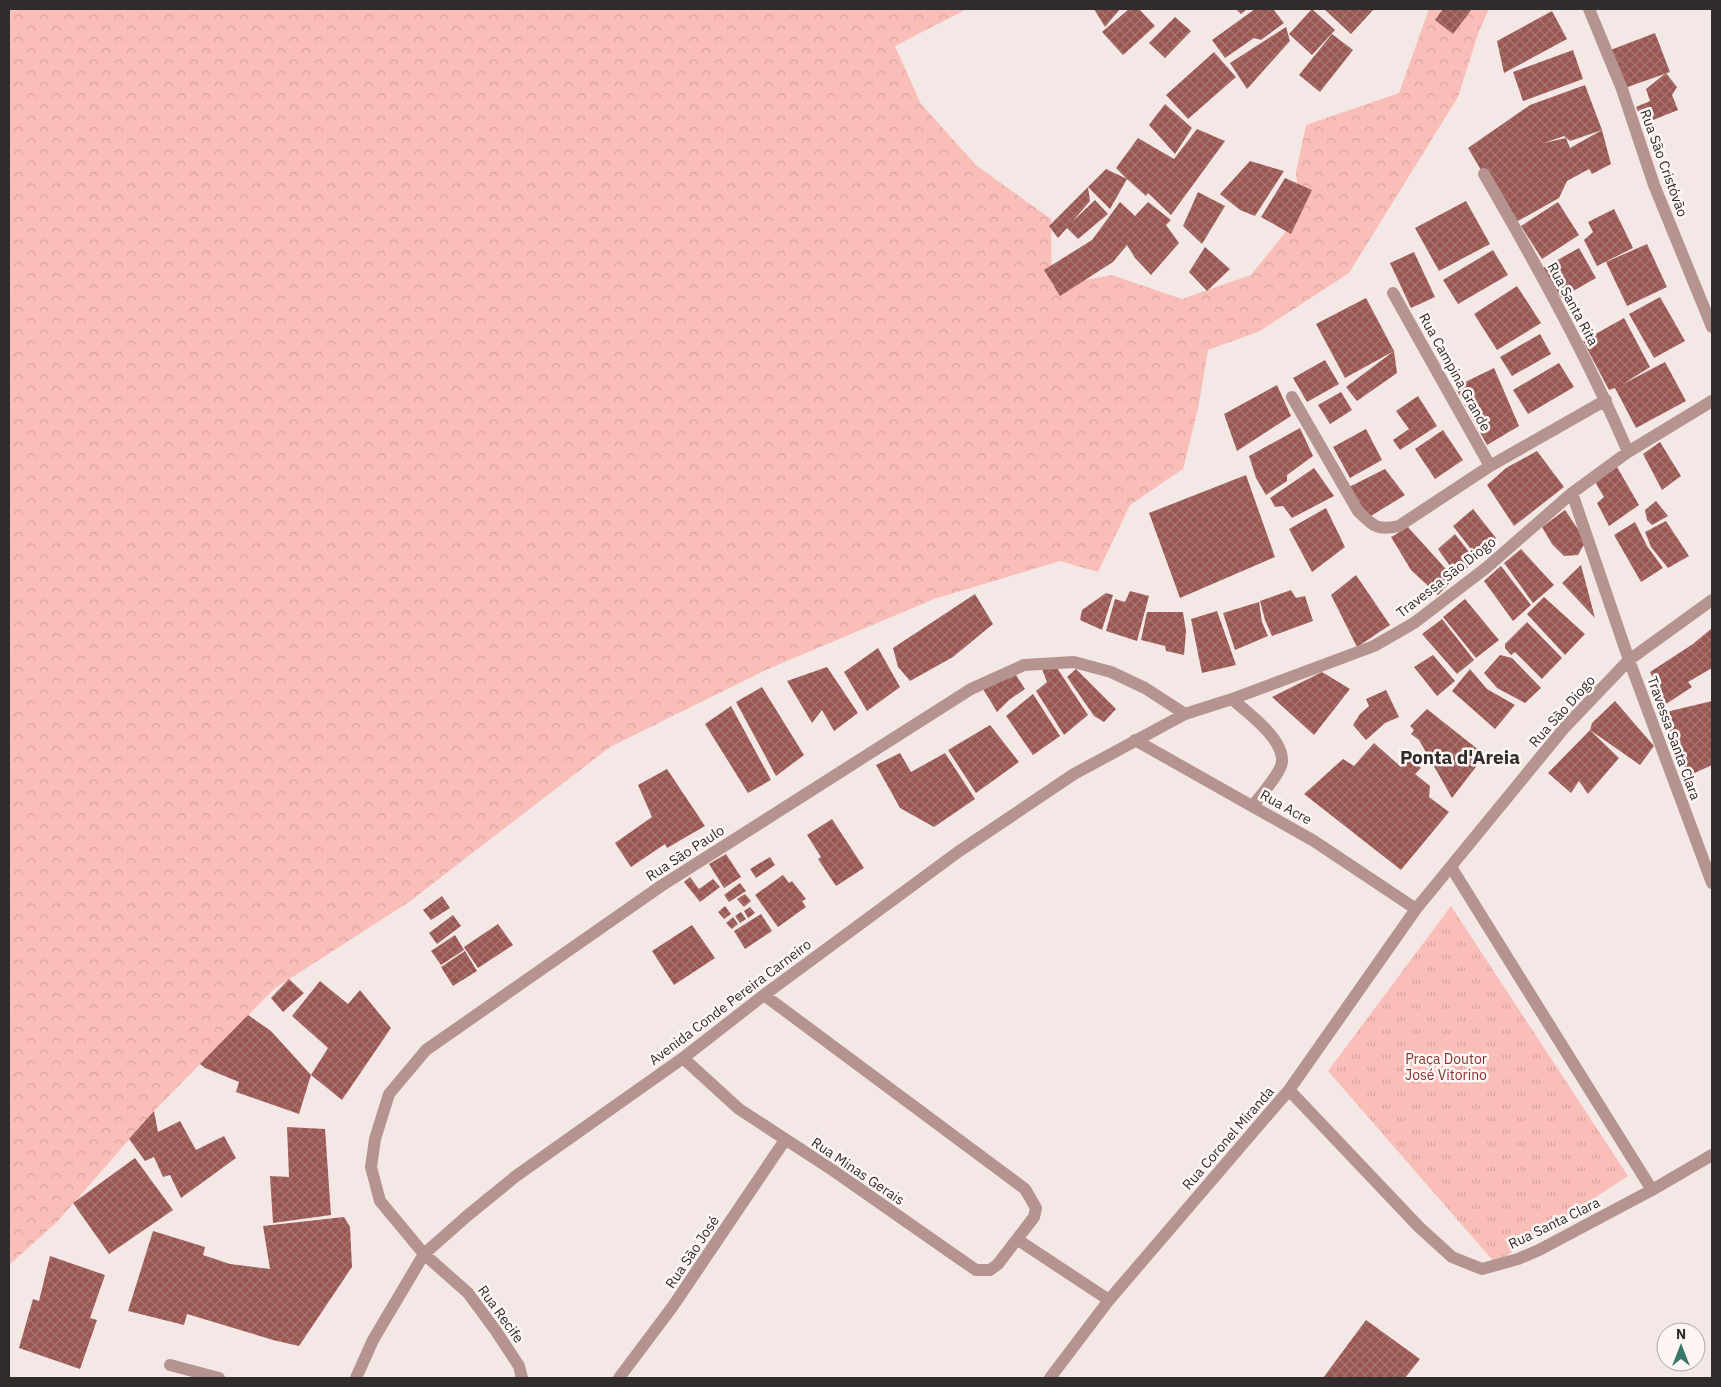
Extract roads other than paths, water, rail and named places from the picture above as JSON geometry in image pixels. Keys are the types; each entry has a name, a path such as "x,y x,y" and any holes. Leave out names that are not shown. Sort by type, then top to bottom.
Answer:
{"street":[{"name":"Rua São Cristóvão","path":"1589,9 1622,89 1654,185 1712,327"},
{"name":"Rua Santa Rita","path":"1484,174 1539,270 1606,400 1628,452"},
{"name":"Rua Campina Grande","path":"1393,293 1490,466"},
{"path":"1292,397 1358,511 1373,526 1385,529 1398,526 1490,466 1606,400"},
{"name":"Travessa São Diogo","path":"1185,714 1232,699 1374,646 1414,623 1486,568 1572,493 1628,452 1712,401"},
{"path":"1572,493 1629,660"},
{"name":"Rua São Diogo","path":"1416,909 1565,727 1629,660 1712,600"},
{"name":"Travessa Santa Clara","path":"1629,660 1712,883"},
{"name":"Rua São Paulo","path":"424,1254 380,1201 371,1167 375,1139 389,1094 426,1050 661,886 971,689 1024,665 1074,662 1111,672 1145,688 1185,714"},
{"path":"1232,699 1263,727 1278,745 1282,762 1278,772 1253,806"},
{"name":"Avenida Conde Pereira Carneiro","path":"356,1378 373,1340 424,1254 516,1176 683,1058 764,995 958,852 1074,774 1185,714"},
{"name":"Rua Acre","path":"1135,740 1192,774 1314,840 1416,909"},
{"path":"1451,867 1652,1190"},
{"name":"Rua Coronel Miranda","path":"1050,1378 1109,1300 1289,1090 1416,909"},
{"name":"Rua Minas Gerais","path":"683,1058 739,1109 976,1270 990,1270 998,1264 1034,1217 1036,1208 1025,1189 764,995"},
{"name":"Rua Santa Clara","path":"1289,1090 1419,1227 1452,1257 1482,1269 1518,1260 1539,1250 1652,1190 1712,1155"},
{"name":"Rua São José","path":"619,1378 673,1306 785,1140"},
{"path":"1018,1240 1109,1300"},
{"name":"Rua Recife","path":"424,1254 468,1293 519,1366 522,1378"},
{"path":"170,1365 219,1378"}],"district":[{"name":"Ponta d'Areia","path":"1460,757"}],"park label":[{"name":"Praça Doutor José Vitorino","path":"1446,1068"}]}
